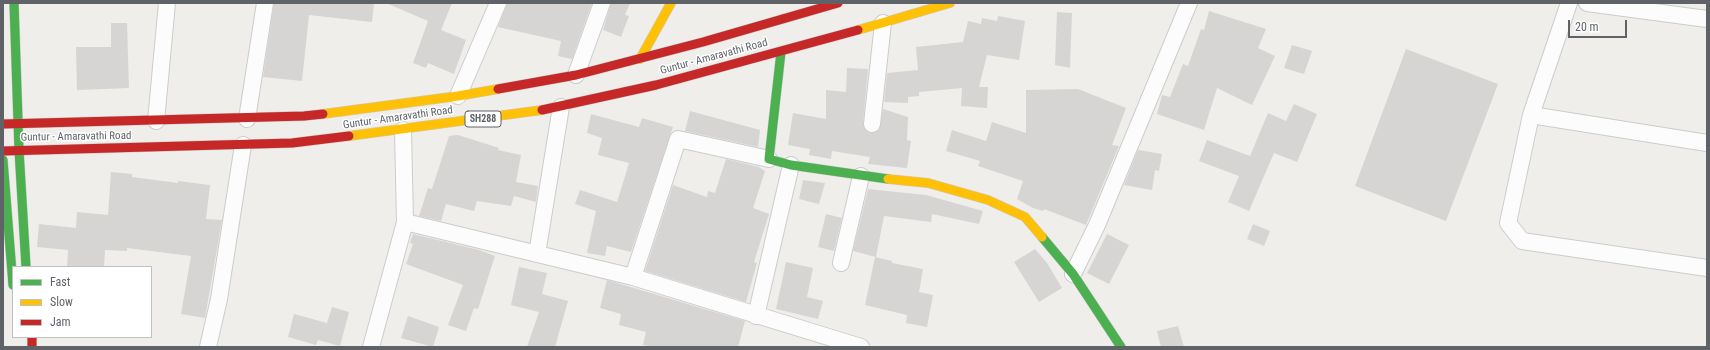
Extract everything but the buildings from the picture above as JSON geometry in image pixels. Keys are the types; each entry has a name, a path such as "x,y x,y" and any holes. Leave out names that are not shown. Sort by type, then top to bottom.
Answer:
{"main road":[{"path":"14,3 19,150 26,266"},
{"path":"640,59 671,3"},
{"name":"Guntur - Amaravathi Road","path":"3,151 292,143 403,130 561,107 656,85 781,52 950,3"},
{"name":"Guntur - Amaravathi Road","path":"3,124 247,119 304,116 458,96 576,75 640,59 829,4"},
{"path":"781,52 769,159 791,165 861,176 928,183 988,200 1025,217 1073,274 1121,347"},
{"path":"3,160 12,272"}],"street":[{"path":"156,121 167,3"},
{"path":"247,119 265,3"},
{"path":"458,96 498,3"},
{"path":"576,75 602,3"},
{"path":"1073,274 1097,225 1189,3"},
{"path":"1569,3 1531,115 1508,223 1522,241 1707,268"},
{"path":"1587,3 1707,19"},
{"path":"872,124 883,23"},
{"path":"537,254 561,107"},
{"path":"1531,115 1707,143"},
{"path":"371,347 405,222 403,130"},
{"path":"633,277 678,140 769,159"},
{"path":"208,347 219,299 243,145"},
{"path":"756,316 791,165"},
{"path":"841,263 861,176"},
{"path":"405,222 633,277 861,347"}],"traffic: fast":[{"path":"14,3 19,150 26,266"},
{"path":"781,52 769,159 791,165 888,179"},
{"path":"3,160 12,272"},
{"path":"1042,237 1073,274 1121,347"}],"traffic: slow":[{"path":"640,59 671,3"},
{"path":"858,30 950,3"},
{"path":"323,114 458,96 498,89"},
{"path":"349,136 542,110"},
{"path":"888,179 928,183 988,200 1025,217 1042,237"}],"traffic: jam":[{"path":"498,89 576,75 703,42 838,3"},
{"path":"542,110 656,85 858,30"},
{"path":"3,124 304,116 323,114"},
{"path":"3,151 292,143 349,136"},
{"path":"32,338 32,347"}]}
